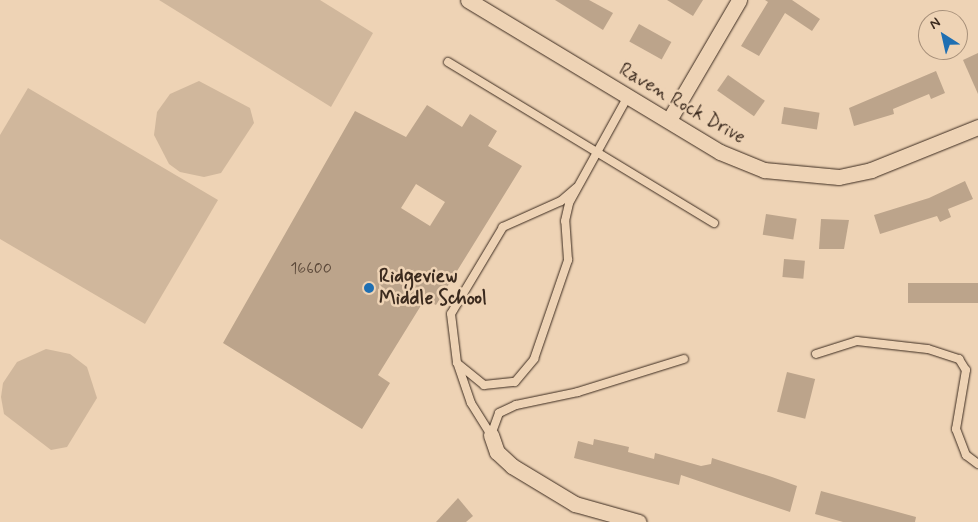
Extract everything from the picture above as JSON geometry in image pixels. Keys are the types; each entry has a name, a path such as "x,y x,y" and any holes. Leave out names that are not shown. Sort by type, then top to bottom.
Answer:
{"street":[{"name":"Raven Rock Drive","path":"468,0 720,152 764,170 839,177 871,170 978,127"},
{"path":"669,120 739,0"},
{"path":"491,435 497,452 512,466 575,504 639,522"}],"lane":[{"path":"448,62 597,150 714,224"},
{"path":"457,363 484,385 515,382 528,370 568,260 565,221 576,188 628,96"},
{"path":"491,435 471,403 457,363 451,314 493,240 503,227 561,201 576,188"},
{"path":"816,354 857,341 928,349 959,359 966,370 956,429 966,455 978,464"},
{"path":"491,435 499,413 516,405 578,392 684,359"}],"shaded area":[{"path":"159,0 320,0 373,33 331,107"},
{"path":"199,81 250,108 254,123 221,173 204,177 180,172 169,164 154,135 157,112 170,94"},
{"path":"28,88 218,200 145,324 0,239 0,135"},
{"path":"46,349 70,354 87,367 97,398 67,447 51,450 4,414 1,397 3,383 17,362"}],"building":[{"path":"555,0 589,0 613,13 603,30"},
{"path":"667,0 703,0 693,16"},
{"path":"765,0 792,0 820,19 812,31 785,13 759,56 741,46 768,2"},
{"path":"639,24 671,42 662,59 629,41"},
{"path":"978,53 978,94 963,60 968,60 968,58"},
{"path":"936,71 945,93 931,99 929,94 893,109 894,114 854,126 849,108"},
{"path":"728,75 765,101 754,116 717,91"},
{"path":"427,105 462,127 470,114 497,131 488,146 522,166 436,305 425,299 378,375 390,383 362,429 223,343 355,111 406,137","holes":["416,184 445,202 430,226 401,208"]},
{"path":"784,107 820,113 817,129 781,124"},
{"path":"965,181 973,199 948,209 951,217 940,222 937,216 880,234 874,215 929,198"},
{"path":"766,214 797,219 793,240 763,235"},
{"path":"821,219 849,220 844,249 819,249"},
{"path":"784,259 805,261 803,279 782,277"},
{"path":"908,283 978,283 978,303 908,303"},
{"path":"787,372 815,379 805,419 777,412"},
{"path":"594,439 629,447 628,452 654,459 655,453 701,466 711,464 712,458 797,486 790,512 681,475 679,485 574,458 578,441 593,445"},
{"path":"821,491 916,517 915,522 843,522 815,514"},
{"path":"458,498 473,516 466,522 436,522"}],"place":[{"name":"Ridgeview Middle School","path":"369,288"}]}
